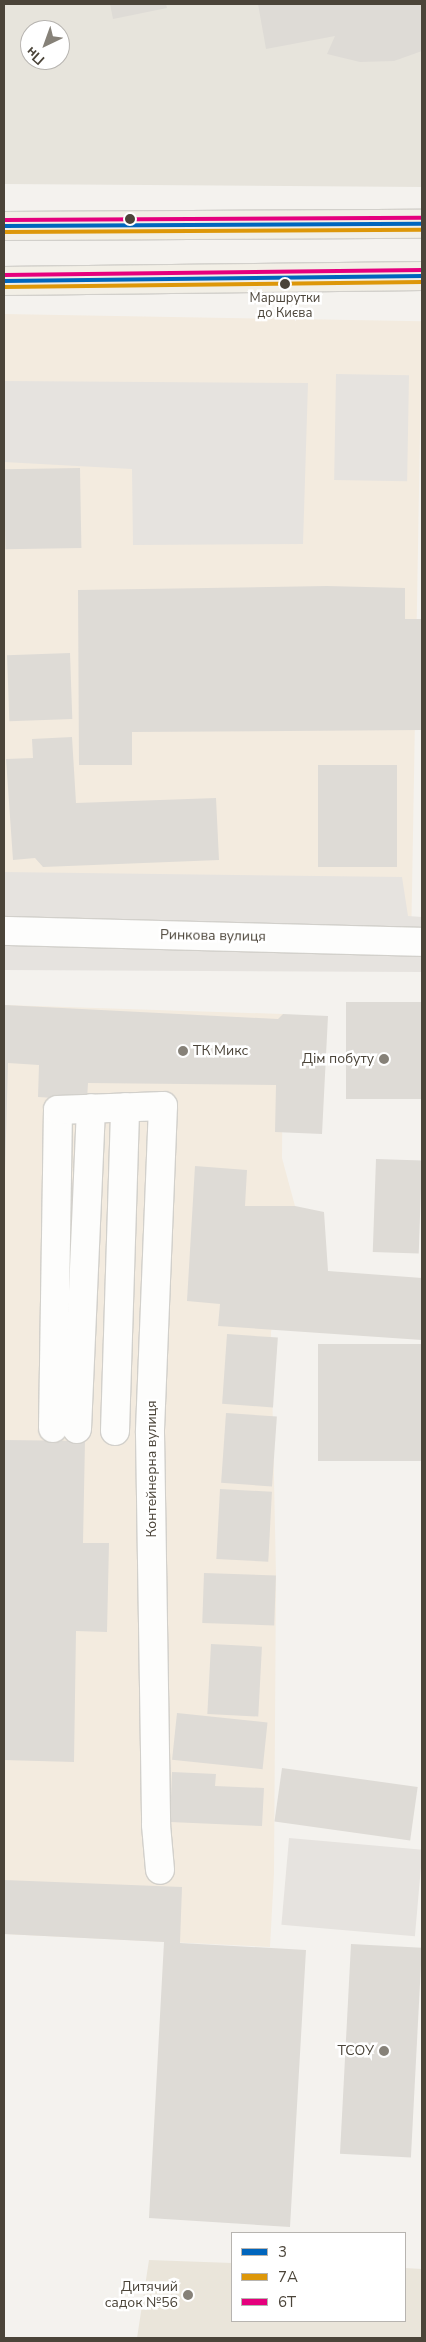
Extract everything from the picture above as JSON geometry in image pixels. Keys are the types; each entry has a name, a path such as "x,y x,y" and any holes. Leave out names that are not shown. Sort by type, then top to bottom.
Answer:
{"main road":[{"path":"4,226 422,224"},
{"path":"4,281 422,276"}],"street":[{"name":"Ринкова вулиця","path":"4,932 422,942"},
{"name":"Контейнерна вулиця","path":"65,1428 58,1110 162,1106 150,1433 156,1825 160,1870"},
{"path":"115,1431 125,1107"}],"shaded area":[{"path":"4,4 422,4 422,187 4,184"},
{"path":"4,314 422,321 411,938 4,931"},
{"path":"336,374 409,375 407,481 334,480"},
{"path":"4,381 308,383 303,544 133,545 132,469 4,462"},
{"path":"4,872 402,877 408,916 422,917 422,972 4,970"},
{"path":"4,1005 283,1014 282,1158 295,1206 271,1332 276,1576 274,1873 270,1947 4,1934"},
{"path":"289,1838 422,1850 415,1936 281,1925"},
{"name":"Дитячий садок №56","path":"149,2260 231,2263 231,2322 406,2322 406,2268 422,2269 422,2338 137,2338"}],"building":[{"path":"110,4 166,4 167,8 113,19"},
{"path":"258,4 422,4 422,51 394,61 360,62 327,54 335,36 266,49"},
{"path":"80,468 81,548 5,549 4,469"},
{"path":"327,586 405,588 405,619 422,619 422,730 132,732 132,765 79,765 78,590"},
{"path":"70,653 72,719 9,721 7,655"},
{"path":"72,737 76,803 216,798 219,860 43,867 35,858 13,860 6,759 33,758 32,739"},
{"path":"318,765 397,765 397,867 318,867"},
{"name":"Дім побуту","path":"346,1002 422,1002 422,1099 346,1099"},
{"path":"4,1005 278,1019 283,1014 328,1016 322,1134 275,1132 276,1085 88,1083 87,1100 38,1097 39,1065 8,1063 4,1208"},
{"path":"376,1159 422,1161 419,1254 373,1252"},
{"path":"195,1166 247,1170 245,1206 295,1206 324,1212 328,1271 422,1278 422,1340 218,1326 220,1304 187,1301"},
{"path":"227,1334 278,1338 273,1407 222,1404"},
{"path":"318,1344 422,1344 422,1461 318,1461"},
{"path":"226,1413 277,1417 272,1486 221,1483"},
{"path":"4,1440 85,1441 83,1543 109,1543 107,1632 76,1631 74,1762 4,1760"},
{"path":"220,1489 272,1492 268,1562 216,1559"},
{"path":"204,1573 276,1576 274,1625 202,1623"},
{"path":"211,1644 262,1647 258,1717 207,1714"},
{"path":"177,1713 268,1723 263,1769 172,1760"},
{"path":"282,1768 418,1787 410,1841 274,1821"},
{"path":"172,1772 216,1774 215,1786 264,1788 262,1826 170,1822"},
{"path":"4,1880 182,1887 180,1943 306,1950 290,2227 149,2218 164,1942 4,1934"},
{"name":"ТСОУ","path":"351,1944 422,1948 411,2157 340,2154"}],"transit line":[{"name":"6Т","path":"4,220 422,218"},
{"name":"3","path":"4,226 422,224"},
{"name":"7А","path":"4,232 422,230"},
{"name":"6Т","path":"4,275 422,270"},
{"name":"3","path":"4,281 422,276"},
{"name":"7А","path":"4,287 422,282"}],"place":[{"name":"Маршрутки до Києва","path":"285,284"},
{"name":"ТК Микс","path":"183,1051"},
{"name":"Дім побуту","path":"384,1059"},
{"name":"ТСОУ","path":"384,2051"},
{"name":"Дитячий садок №56","path":"188,2295"}]}
